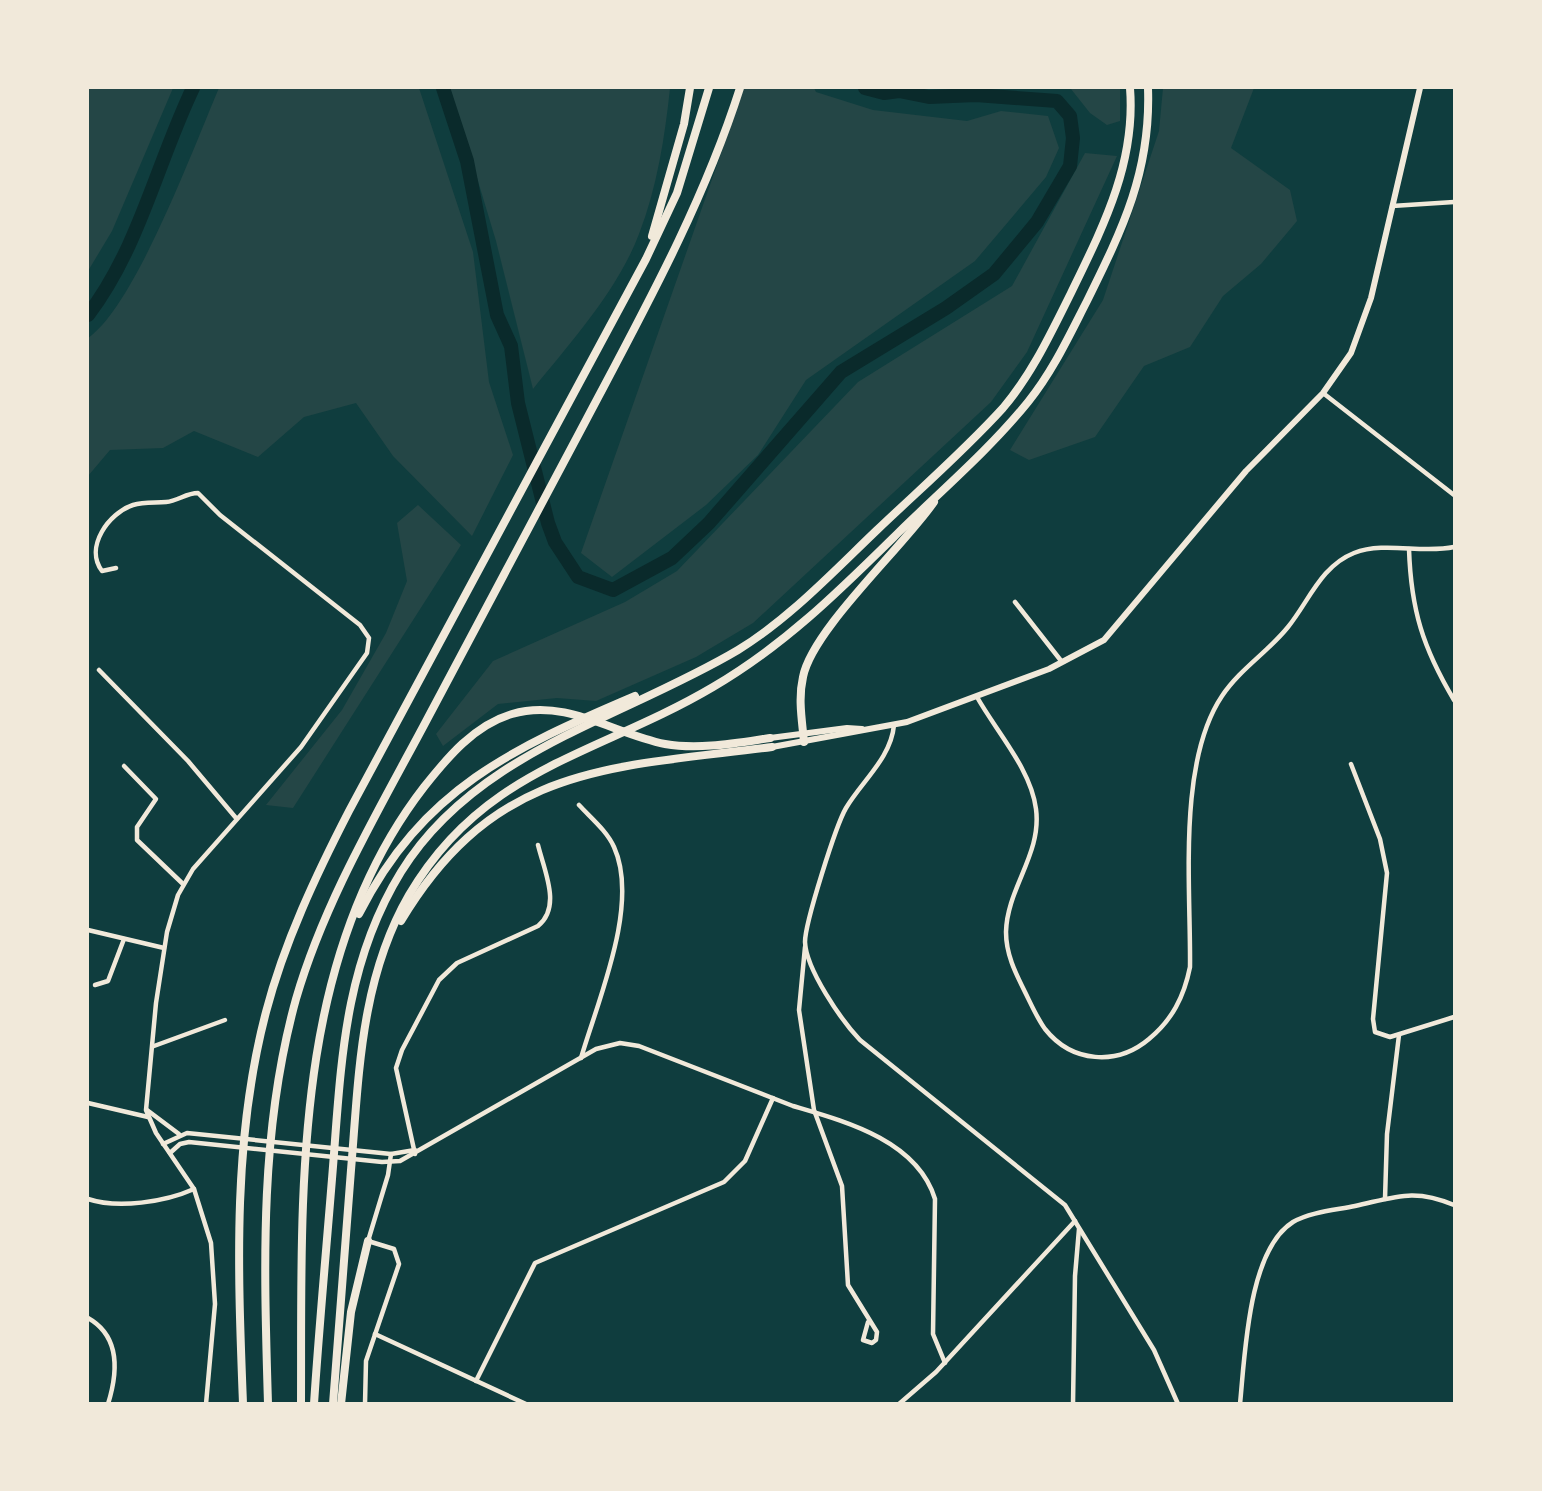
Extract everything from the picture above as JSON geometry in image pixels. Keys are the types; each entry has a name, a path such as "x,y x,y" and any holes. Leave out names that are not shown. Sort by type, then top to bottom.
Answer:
{"highway":[{"path":"646,259 684,124 690,88"},
{"path":"243,1404 238,1286 240,1173 252,1075 266,1011 295,928 343,822 646,259 677,193 709,88"},
{"path":"722,139 734,88"},
{"path":"268,1404 264,1256 272,1126 289,1025 318,938 356,856 688,225 740,88"},
{"path":"314,1404 344,1040 357,969 389,893 437,825 492,778 556,740 691,676 744,646 801,602 975,436 1020,386 1047,342 1113,204 1128,149 1130,88"},
{"path":"333,1404 360,1062 368,1002 383,948 410,893 449,840 481,810 536,772 708,690 770,651 823,607 1026,404 1061,352 1131,206 1146,151 1149,88"},
{"path":"804,738 800,702 803,675 817,644 924,517 946,485"},
{"path":"342,951 368,896 390,859 450,794 531,742 691,676"},
{"path":"302,1404 304,1154 323,1026 348,927 372,871 414,800 439,768 482,728 514,713 536,709 569,712 645,739 683,746 771,742"},
{"path":"368,1002 399,924 423,886 459,845 495,815 546,786 612,766 771,742"},
{"path":"341,1404 351,1311 368,1241"}],"main road":[{"path":"771,742 804,738 847,727 862,729 894,725 977,697 1063,663 1104,640 1246,471 1323,393 1352,353 1364,322 1420,88"}],"street":[{"path":"1390,206 1454,202"},
{"path":"1323,393 1454,495"},
{"path":"116,568 102,571 96,555 100,535 114,516 133,505 167,502 198,493 220,514 360,625 369,638 367,653 305,741 236,818 183,884 173,907 164,948 146,1110 163,1144 194,1189 211,1243 215,1287 206,1404"},
{"path":"977,697 1025,777 1036,807 1034,842 1011,900 1007,918 1007,943 1014,971 1040,1022 1059,1043 1088,1057 1105,1058 1128,1052 1166,1024 1183,994 1190,967 1192,792 1203,742 1220,698 1237,677 1279,637 1324,575 1339,561 1368,549 1454,547"},
{"path":"1409,549 1416,622 1437,670 1454,700"},
{"path":"1015,602 1063,663"},
{"path":"99,670 188,761 236,818"},
{"path":"868,1322 863,1340 872,1343 878,1335 848,1285 842,1186 814,1110 799,1010 805,943 837,826 846,807 889,746 894,725"},
{"path":"1351,764 1380,839 1387,873 1374,1026 1379,1035 1399,1035 1454,1017"},
{"path":"124,766 156,799 137,827 137,840 183,884"},
{"path":"579,805 613,846 622,900 619,931 581,1058"},
{"path":"414,1152 396,1074 402,1050 439,980 449,968 538,926 547,918 550,892 538,845"},
{"path":"88,930 164,948"},
{"path":"95,985 108,981 124,939"},
{"path":"805,943 824,992 850,1030 1058,1198 1154,1350 1178,1404"},
{"path":"154,1046 225,1020"},
{"path":"1385,1199 1387,1134 1399,1035"},
{"path":"170,1153 180,1144 189,1142 391,1162 423,1148 606,1045 628,1044 773,1098 814,1110 889,1142 903,1154 932,1190 936,1214 933,1334 945,1363"},
{"path":"477,1381 534,1263 724,1182 745,1161 773,1098"},
{"path":"88,1103 148,1117"},
{"path":"146,1110 181,1134 391,1154 414,1152"},
{"path":"163,1144 181,1134"},
{"path":"365,1404 366,1361 399,1259 391,1247 368,1241 391,1154"},
{"path":"88,1199 118,1203 172,1197 194,1189"},
{"path":"1240,1404 1252,1311 1265,1255 1275,1237 1303,1217 1385,1199 1421,1193 1454,1205"},
{"path":"898,1404 945,1363 1075,1221"},
{"path":"1073,1404 1074,1276 1079,1228"},
{"path":"88,1318 103,1329 111,1342 114,1370 108,1404"},
{"path":"375,1334 526,1404"}],"shaded area":[{"path":"88,88 173,88 112,231 88,271"},
{"path":"219,88 419,88 473,252 489,382 513,455 472,536 393,456 356,403 304,417 258,457 194,431 163,448 110,450 88,476 88,338 106,320 125,294 144,260"},
{"path":"450,88 670,88 655,180 630,255 606,296 533,389 496,241"},
{"path":"744,88 814,88 816,92 873,110 967,121 1001,111 1048,116 1059,148 1046,177 975,261 806,380 758,455 706,505 612,577 581,553"},
{"path":"1060,88 1120,88 1120,121 1107,125 1090,113 1071,89"},
{"path":"1163,88 1254,88 1231,148 1290,190 1297,221 1261,264 1223,296 1190,347 1144,366 1095,437 1029,460 1010,450 1103,300 1159,131"},
{"path":"1085,153 1117,156 1027,352 991,402 753,623 696,657 596,701 557,698 498,704 443,746 436,734 493,661 625,602 677,571 858,382 1012,286"},
{"path":"418,505 461,545 293,808 266,805 342,710 386,633 407,581 397,523"}],"waterway":[{"path":"88,315 106,289 134,234 193,88"},
{"path":"443,88 467,161 497,315 511,346 518,403 548,523 555,542 578,577 613,590 672,558 709,523 841,372 946,308 994,274 1037,222 1070,166 1073,138 1070,116 1057,101 976,95 929,97 899,91 884,93 865,88"}]}
